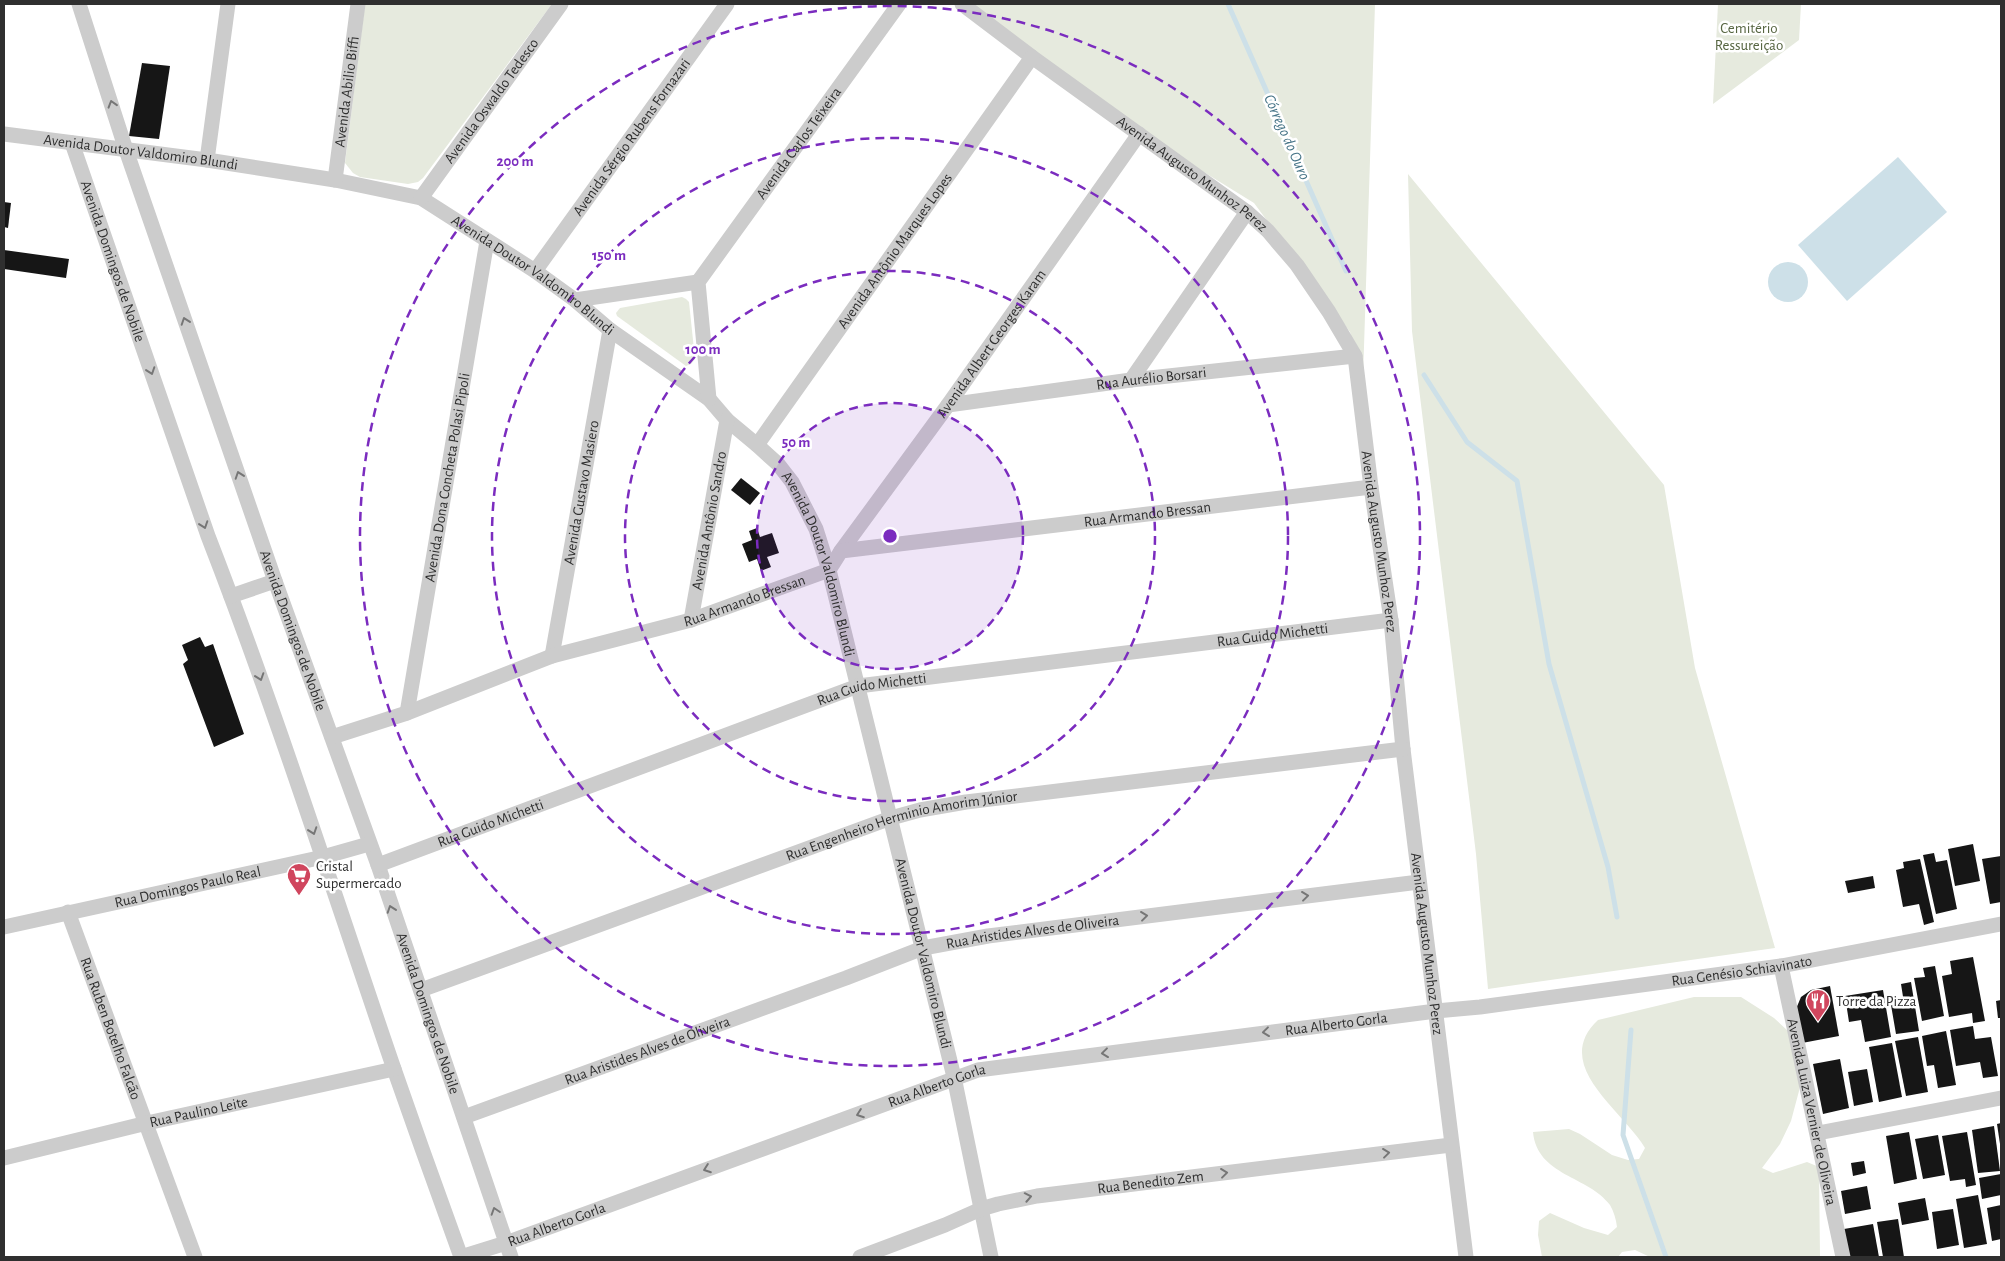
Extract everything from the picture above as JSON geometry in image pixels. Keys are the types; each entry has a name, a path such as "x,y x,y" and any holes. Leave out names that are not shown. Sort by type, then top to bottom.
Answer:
{"street":[{"name":"Avenida Domingos de Nobile","path":"79,4 126,150 276,581 378,865 511,1257"},
{"path":"87,24 90,4"},
{"path":"207,160 228,4"},
{"name":"Avenida Abilio Biffi","path":"335,180 358,4"},
{"name":"Avenida Oswaldo Tedesco","path":"422,198 561,4"},
{"name":"Avenida Sérgio Rubens Fornazari","path":"535,271 728,4"},
{"name":"Avenida Carlos Teixeira","path":"698,282 899,4"},
{"name":"Avenida Augusto Munhoz Perez","path":"962,4 1032,57 1247,212 1268,232 1297,265 1329,312 1355,356 1371,487 1391,620 1403,749 1466,1257"},
{"name":"Avenida Antônio Marques Lopes","path":"757,445 1032,57"},
{"name":"Avenida Doutor Valdomiro Blundi","path":"4,123 26,136"},
{"name":"Avenida Doutor Valdomiro Blundi","path":"4,134 207,160 335,180 422,198 487,242 535,271 575,300 610,330 709,399 727,420 778,464 792,482 816,529 829,570 954,1077 991,1257"},
{"name":"Avenida Albert Georges Karam","path":"841,551 948,405 1139,134"},
{"name":"Avenida Domingos de Nobile","path":"72,143 208,536 323,857 394,1069 461,1257"},
{"path":"1131,380 1247,212"},
{"name":"Avenida Dona Concheta Polasi Pipoli","path":"407,713 487,242"},
{"path":"575,300 698,282 709,399"},
{"name":"Avenida Gustavo Masiero","path":"552,656 610,330"},
{"name":"Rua Aurélio Borsari","path":"948,405 1131,380 1355,356"},
{"name":"Avenida Antônio Sandro","path":"691,620 727,420"},
{"name":"Rua Armando Bressan","path":"841,551 1371,487"},
{"path":"829,570 841,551"},
{"name":"Rua Armando Bressan","path":"332,737 407,713 552,656 691,620 829,570"},
{"path":"231,596 276,581"},
{"name":"Rua Guido Michetti","path":"378,865 858,686 1391,620"},
{"name":"Rua Engenheiro Herminio Amorim Júnior","path":"420,990 891,818 920,810 966,802 1403,749"},
{"name":"Rua Domingos Paulo Real","path":"4,926 323,857 369,844"},
{"name":"Rua Aristides Alves de Oliveira","path":"464,1117 846,978 922,948 988,936 1419,882"},
{"name":"Rua Ruben Botelho Falcão","path":"68,912 195,1257"},
{"name":"Rua Genésio Schiavinato","path":"1436,1011 1480,1007 1781,966 2001,924"},
{"name":"Avenida Luiza Vernier de Oliveira","path":"1781,966 1843,1257"},
{"name":"Rua Alberto Gorla","path":"461,1257 506,1243 868,1111 954,1077 978,1070 1436,1011"},
{"name":"Rua Paulino Leite","path":"4,1158 147,1123 394,1069"},
{"path":"1818,1134 2001,1098"},
{"name":"Rua Benedito Zem","path":"860,1257 936,1229 981,1209 1037,1196 1452,1145"}],"green space":[{"path":"365,4 552,4 423,178 418,182 408,184 360,177 353,173 345,163"},
{"path":"965,4 1375,4 1363,378 1350,332 1254,203 1139,132"},
{"name":"Cemitério Ressureição","path":"1718,4 1801,4 1799,40 1713,104"},
{"path":"1408,174 1664,485 1695,668 1775,948 1488,989 1476,854 1412,331"},
{"path":"682,297 689,302 695,359 686,366 617,316 616,313 620,308"},
{"path":"1694,997 1741,997 1774,1018 1788,1031 1800,1077 1799,1091 1791,1121 1780,1144 1762,1168 1773,1173 1807,1162 1819,1167 1820,1257 1650,1257 1635,1250 1622,1252 1618,1257 1542,1257 1538,1235 1539,1221 1550,1213 1584,1228 1608,1235 1617,1227 1610,1205 1601,1195 1554,1167 1544,1158 1537,1147 1533,1132 1569,1129 1612,1155 1628,1160 1639,1159 1645,1148 1635,1133 1595,1087 1586,1070 1582,1054 1585,1037 1598,1020"}],"shaded area":[{"path":"1898,157 1947,212 1847,301 1798,245"},
{"path":"1792,262 1799,265 1805,271 1808,282 1807,290 1799,299 1792,302 1784,302 1777,299 1769,290 1768,278 1771,271 1780,263"}],"building":[{"path":"142,63 170,66 159,139 129,136"},
{"path":"4,202 11,203 8,228 4,227"},
{"path":"4,250 69,259 66,278 4,269"},
{"path":"741,478 760,493 750,505 731,490"},
{"path":"757,528 760,537 772,533 779,553 767,557 771,567 761,571 757,559 749,562 742,544 752,540 749,531"},
{"path":"200,637 205,647 213,644 244,734 214,747 183,664 188,660 182,645"},
{"path":"1973,844 1980,881 1955,886 1948,849"},
{"path":"1934,853 1936,862 1947,860 1957,909 1936,914 1923,855"},
{"path":"2001,856 2001,902 1990,904 1982,859"},
{"path":"1920,859 1934,922 1924,925 1919,904 1903,907 1896,870 1904,868 1903,862"},
{"path":"1873,876 1875,888 1848,893 1845,881"},
{"path":"1973,957 1985,1021 1973,1023 1972,1013 1949,1017 1942,976 1952,974 1950,961"},
{"path":"1935,966 1944,1016 1922,1021 1914,978 1925,977 1923,968"},
{"path":"1911,982 1919,1031 1896,1034 1891,1005 1904,1003 1901,984"},
{"name":"Torre da Pizza","path":"1830,986 1839,1036 1802,1043 1796,1009 1801,997 1811,990"},
{"path":"1883,990 1891,1037 1865,1042 1861,1020 1849,1022 1845,996"},
{"path":"2001,1000 2001,1018 1998,1018 1996,1001"},
{"path":"1973,1026 1975,1039 1991,1037 1998,1076 1983,1078 1980,1062 1956,1066 1950,1030"},
{"path":"1946,1031 1956,1085 1938,1088 1934,1065 1927,1066 1922,1036"},
{"path":"1918,1037 1928,1092 1906,1096 1895,1041"},
{"path":"1892,1043 1902,1097 1879,1102 1869,1047"},
{"path":"1840,1059 1849,1108 1823,1114 1813,1064"},
{"path":"1867,1069 1873,1102 1854,1106 1848,1072"},
{"path":"2001,1123 2001,1144 2000,1144 1997,1124"},
{"path":"1994,1126 2000,1171 1978,1173 1972,1130"},
{"path":"1909,1132 1917,1179 1894,1184 1886,1136"},
{"path":"1967,1132 1976,1185 1966,1187 1965,1179 1950,1181 1942,1136"},
{"path":"1938,1135 1945,1175 1923,1179 1915,1139"},
{"path":"1864,1161 1866,1173 1853,1176 1851,1163"},
{"path":"2001,1174 2001,1195 1982,1199 1979,1178"},
{"path":"1867,1186 1871,1209 1845,1214 1841,1191"},
{"path":"1978,1195 1987,1244 1964,1248 1956,1199"},
{"path":"1925,1198 1929,1220 1902,1225 1898,1203"},
{"path":"2001,1205 2001,1239 1992,1241 1987,1208"},
{"path":"1953,1209 1959,1245 1937,1249 1932,1212"},
{"path":"1898,1219 1904,1257 1883,1257 1877,1222"},
{"path":"1873,1224 1879,1257 1849,1257 1844,1229"}],"waterway":[{"name":"Córrego do Ouro","path":"1228,4 1346,271"},
{"path":"1424,375 1467,442 1517,481 1549,664 1608,867 1617,917"},
{"path":"1631,1030 1623,1135 1666,1257"}],"place":[{"name":"Cristal Supermercado","path":"299,896"},
{"name":"Torre da Pizza","path":"1818,1022"}]}
